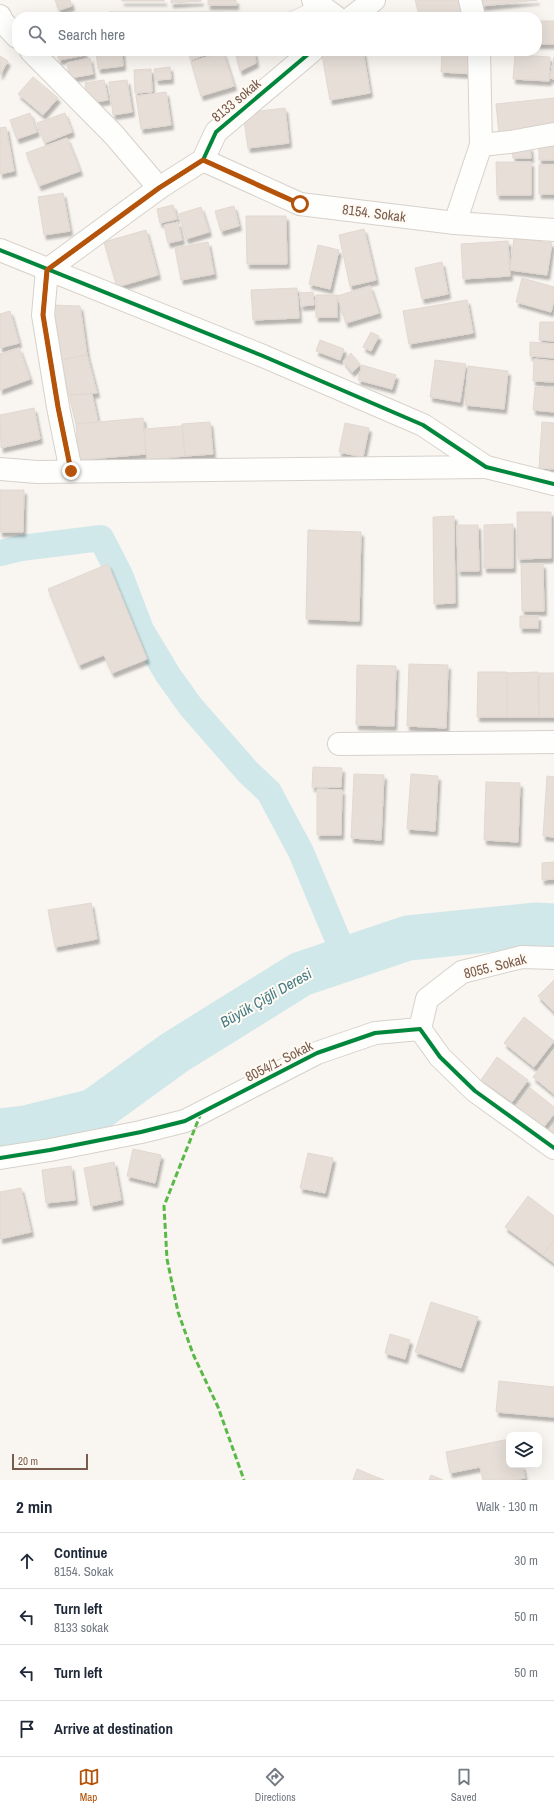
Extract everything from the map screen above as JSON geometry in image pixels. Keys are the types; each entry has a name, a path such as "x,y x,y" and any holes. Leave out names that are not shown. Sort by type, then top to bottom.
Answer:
{"street":[{"path":"358,12 374,0"},
{"path":"470,0 473,12"},
{"path":"36,56 114,135 159,188"},
{"name":"8133 sokak","path":"203,160 216,132 306,56"},
{"path":"455,223 481,145 479,56"},
{"path":"481,145 510,142 554,134"},
{"path":"71,471 58,407 43,315 47,270 159,188 203,160"},
{"name":"8154. Sokak","path":"203,160 300,204 455,223 554,230"},
{"path":"0,250 263,356 423,425 486,468"},
{"path":"0,469 37,472 486,468 554,484"},
{"path":"339,744 554,742"},
{"name":"8055. Sokak","path":"420,1029 427,999 462,972 522,957 554,958"},
{"path":"420,1029 440,1057 475,1091 554,1148"},
{"name":"8054/1. Sokak","path":"0,1158 104,1140 185,1121 317,1053 375,1033 420,1029"}],"lane":[{"path":"308,12 323,7"}],"building":[{"path":"55,0 70,0 72,6 59,10"},
{"path":"164,0 164,1 122,1"},
{"path":"171,0 201,0 201,1 171,3"},
{"path":"208,0 236,0 236,5 208,5"},
{"path":"415,0 459,0 463,12 419,12"},
{"path":"481,0 537,0 482,6"},
{"path":"542,21 554,21 554,44 542,44"},
{"path":"0,56 8,61 0,75"},
{"path":"58,56 80,56 59,60"},
{"path":"97,56 122,56 123,66 98,69"},
{"path":"190,56 202,56 191,60"},
{"path":"210,56 224,56 234,86 201,96 191,62"},
{"path":"236,56 255,56 256,63 240,71"},
{"path":"322,56 364,56 370,93 330,100"},
{"path":"442,56 475,56 474,74 441,72"},
{"path":"515,56 550,57 549,81 513,79"},
{"path":"554,57 554,79 550,78"},
{"path":"90,58 93,74 70,78 67,63"},
{"path":"170,67 171,79 156,80 154,69"},
{"path":"151,69 152,92 135,93 134,70"},
{"path":"33,77 58,98 43,115 18,94"},
{"path":"104,80 108,100 88,103 85,83"},
{"path":"127,80 132,112 113,115 109,82"},
{"path":"166,92 171,125 141,129 136,96"},
{"path":"554,98 554,127 499,134 496,104"},
{"path":"285,108 289,143 248,148 243,113"},
{"path":"30,113 37,132 17,139 10,120"},
{"path":"65,113 72,132 45,143 37,123"},
{"path":"6,127 14,171 0,174 0,128"},
{"path":"67,138 80,171 39,186 26,153"},
{"path":"539,144 554,144 554,160 539,160"},
{"path":"512,147 530,147 531,158 513,158"},
{"path":"496,162 531,162 531,195 497,195"},
{"path":"539,165 554,165 554,194 539,194"},
{"path":"63,193 70,231 44,235 38,197"},
{"path":"173,205 177,219 160,223 157,209"},
{"path":"234,206 239,226 221,231 215,211"},
{"path":"201,207 209,232 186,239 179,214"},
{"path":"246,216 286,216 287,264 247,264"},
{"path":"178,222 182,240 168,243 164,225"},
{"path":"364,229 376,280 350,286 339,235"},
{"path":"146,230 158,275 117,287 104,242"},
{"path":"514,238 552,243 547,275 510,270"},
{"path":"508,241 510,276 463,279 461,244"},
{"path":"208,242 214,274 181,280 175,248"},
{"path":"318,245 339,250 330,289 309,284"},
{"path":"442,262 448,294 422,299 415,268"},
{"path":"522,278 554,287 554,300 551,312 516,302"},
{"path":"370,286 379,313 346,323 337,296"},
{"path":"297,288 299,318 253,320 251,290"},
{"path":"313,292 314,305 301,306 300,293"},
{"path":"316,295 337,295 337,317 316,317"},
{"path":"467,300 473,333 409,344 403,311"},
{"path":"51,305 80,306 87,355 61,360"},
{"path":"10,311 19,343 0,348 0,314"},
{"path":"540,322 554,322 554,341 539,340"},
{"path":"371,332 379,336 371,351 363,347"},
{"path":"320,340 344,349 340,360 316,351"},
{"path":"530,342 554,344 554,358 530,356"},
{"path":"19,348 30,379 0,390 0,354"},
{"path":"351,353 360,365 352,372 343,361"},
{"path":"87,355 97,393 69,395 61,360"},
{"path":"534,359 554,361 554,382 533,381"},
{"path":"435,360 466,364 460,402 430,397"},
{"path":"362,365 396,375 392,389 358,380"},
{"path":"468,366 508,371 504,409 465,405"},
{"path":"535,387 554,388 554,412 533,410"},
{"path":"92,394 98,422 76,424 69,395"},
{"path":"34,408 40,439 1,448 0,415"},
{"path":"143,418 146,454 79,460 76,424"},
{"path":"210,422 213,454 185,456 182,424"},
{"path":"542,422 554,423 554,469 539,468"},
{"path":"345,423 369,428 363,457 339,452"},
{"path":"182,426 185,456 147,460 144,429"},
{"path":"0,490 24,490 23,532 0,532"},
{"path":"517,512 551,512 551,558 518,559"},
{"path":"454,516 455,603 434,604 433,517"},
{"path":"513,524 513,568 484,568 484,525"},
{"path":"457,525 478,525 479,571 458,571"},
{"path":"308,530 361,532 359,621 306,619"},
{"path":"108,564 147,659 112,673 104,655 79,665 48,589"},
{"path":"521,564 543,564 544,611 522,611"},
{"path":"520,616 538,616 538,628 520,628"},
{"path":"409,664 448,665 446,728 407,726"},
{"path":"357,665 396,666 394,726 356,725"},
{"path":"478,672 507,672 507,717 477,717"},
{"path":"538,672 539,717 507,717 507,673"},
{"path":"539,673 554,673 554,717 539,717"},
{"path":"313,767 342,768 341,787 312,787"},
{"path":"354,774 384,775 381,840 351,838"},
{"path":"411,774 438,776 435,831 407,829"},
{"path":"547,776 554,777 554,837 543,836"},
{"path":"486,782 520,783 518,842 484,840"},
{"path":"317,789 342,790 341,835 317,835"},
{"path":"554,862 554,879 542,880 542,863"},
{"path":"91,903 97,939 55,947 48,910"},
{"path":"554,980 554,1012 538,996"},
{"path":"524,1017 554,1041 534,1067 504,1043"},
{"path":"554,1049 554,1094 533,1077"},
{"path":"497,1057 528,1080 512,1102 481,1080"},
{"path":"530,1088 554,1107 554,1114 542,1129 515,1107"},
{"path":"554,1124 554,1137 548,1132"},
{"path":"133,1149 161,1155 155,1183 127,1176"},
{"path":"308,1153 333,1158 325,1193 300,1188"},
{"path":"114,1162 121,1200 91,1206 84,1168"},
{"path":"71,1166 75,1200 46,1203 42,1170"},
{"path":"21,1188 31,1232 0,1239 0,1192"},
{"path":"528,1196 554,1216 554,1240 543,1255 505,1227"},
{"path":"554,1240 554,1263 543,1255"},
{"path":"431,1302 478,1317 461,1368 415,1352"},
{"path":"390,1334 410,1340 405,1359 385,1353"},
{"path":"499,1381 554,1387 554,1417 496,1412"},
{"path":"506,1440 506,1468 523,1468 525,1478 514,1480 483,1480 480,1467 450,1473 446,1452"},
{"path":"357,1469 384,1480 353,1480"},
{"path":"431,1475 443,1480 429,1480"}],"waterway":[{"path":"0,553 21,548 101,538 120,575 141,630 168,675 191,707 247,771 269,792 301,852 346,959"},
{"name":"Büyük Çiğli Deresi","path":"0,1131 25,1128 94,1111 174,1053 301,974 408,938 536,925 554,926"}],"marked path":[{"path":"201,1113 164,1206 167,1259 178,1312 193,1354 218,1407 244,1480"}],"cycle path":[{"path":"71,471 58,407 43,315 47,270 159,188 203,160 216,132 306,56"},
{"path":"0,250 263,356 423,425 486,467 554,484"},
{"path":"0,1158 141,1132 185,1121 317,1053 375,1033 420,1029 440,1057 475,1091 554,1148"}],"route":[{"path":"71,471 58,407 43,315 47,270 159,188 203,160 300,204"}]}
